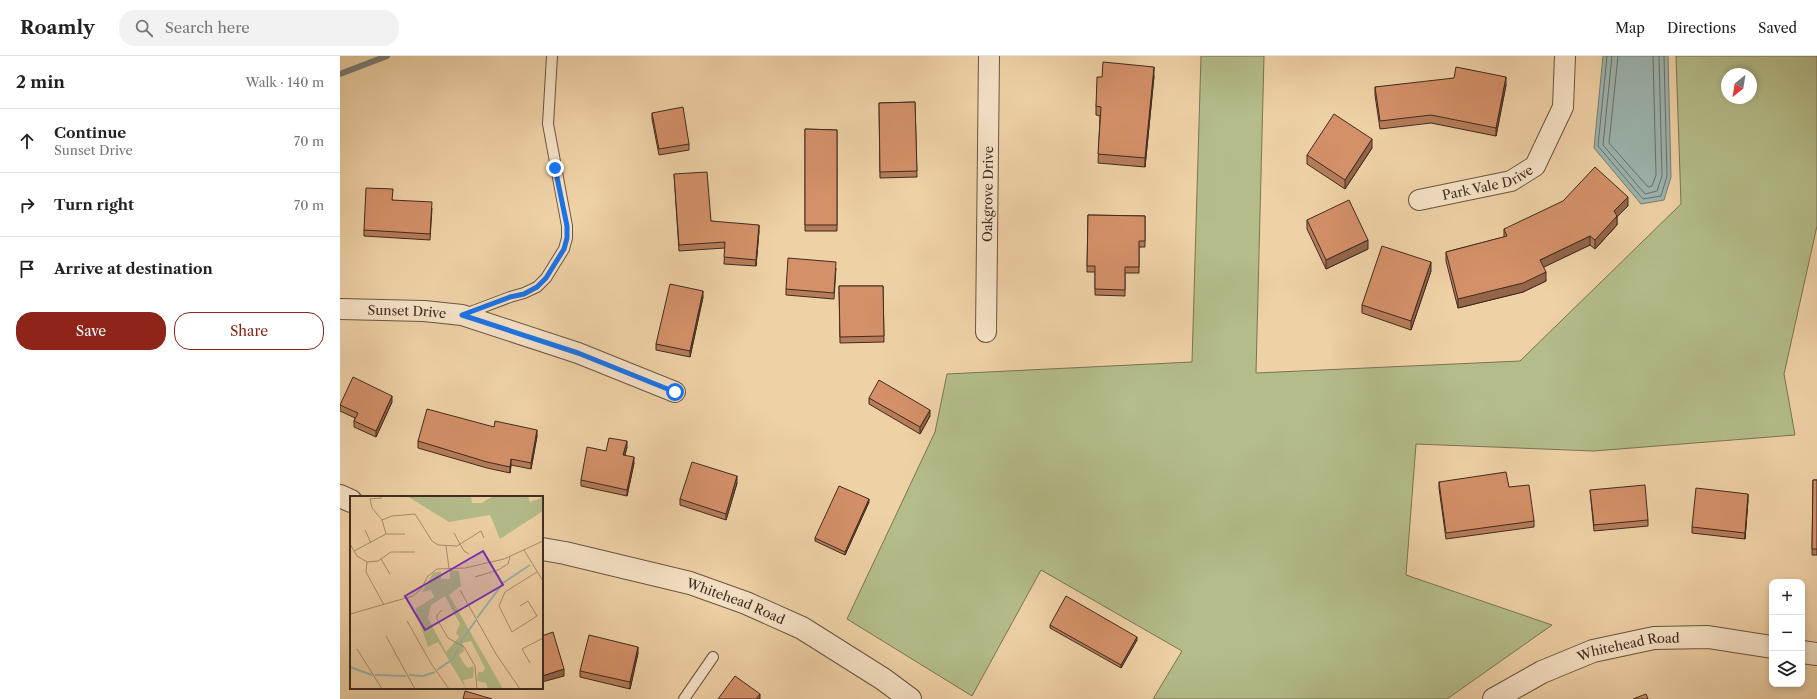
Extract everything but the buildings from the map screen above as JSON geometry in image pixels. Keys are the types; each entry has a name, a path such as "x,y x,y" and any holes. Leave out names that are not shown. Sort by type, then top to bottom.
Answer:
{"street":[{"name":"Oakgrove Drive","path":"986,332 989,56"},
{"name":"Park Vale Drive","path":"1419,200 1511,181 1535,166 1563,107 1565,56"},
{"name":"Sunset Drive","path":"340,309 424,311 462,315 578,353 675,392"},
{"path":"340,496 350,501"},
{"name":"Whitehead Road","path":"543,549 565,553 690,583 746,603 802,628 883,679 910,699"},
{"name":"Whitehead Road","path":"1494,699 1542,672 1593,651 1654,638 1708,637 1769,647"},
{"path":"1805,652 1817,654"}],"lane":[{"path":"462,315 510,297 524,294 537,287 546,278 564,249 567,238 567,226 548,124 552,56"},
{"path":"684,699 713,657"}],"green space":[{"path":"1201,56 1264,56 1256,373 1520,361 1681,204 1676,56 1817,56 1817,226 1784,374 1795,435 1594,451 1416,444 1406,575 1552,625 1447,699 1153,699 1182,651 1041,570 972,696 847,619 935,432 947,374 1192,362"}],"water":[{"path":"1603,56 1668,56 1671,177 1664,200 1641,204 1594,148"}],"waterway":[{"path":"340,74 387,56"}],"route":[{"path":"555,168 567,226 567,238 564,249 546,278 537,287 524,294 510,297 462,315 578,353 675,392"}]}
